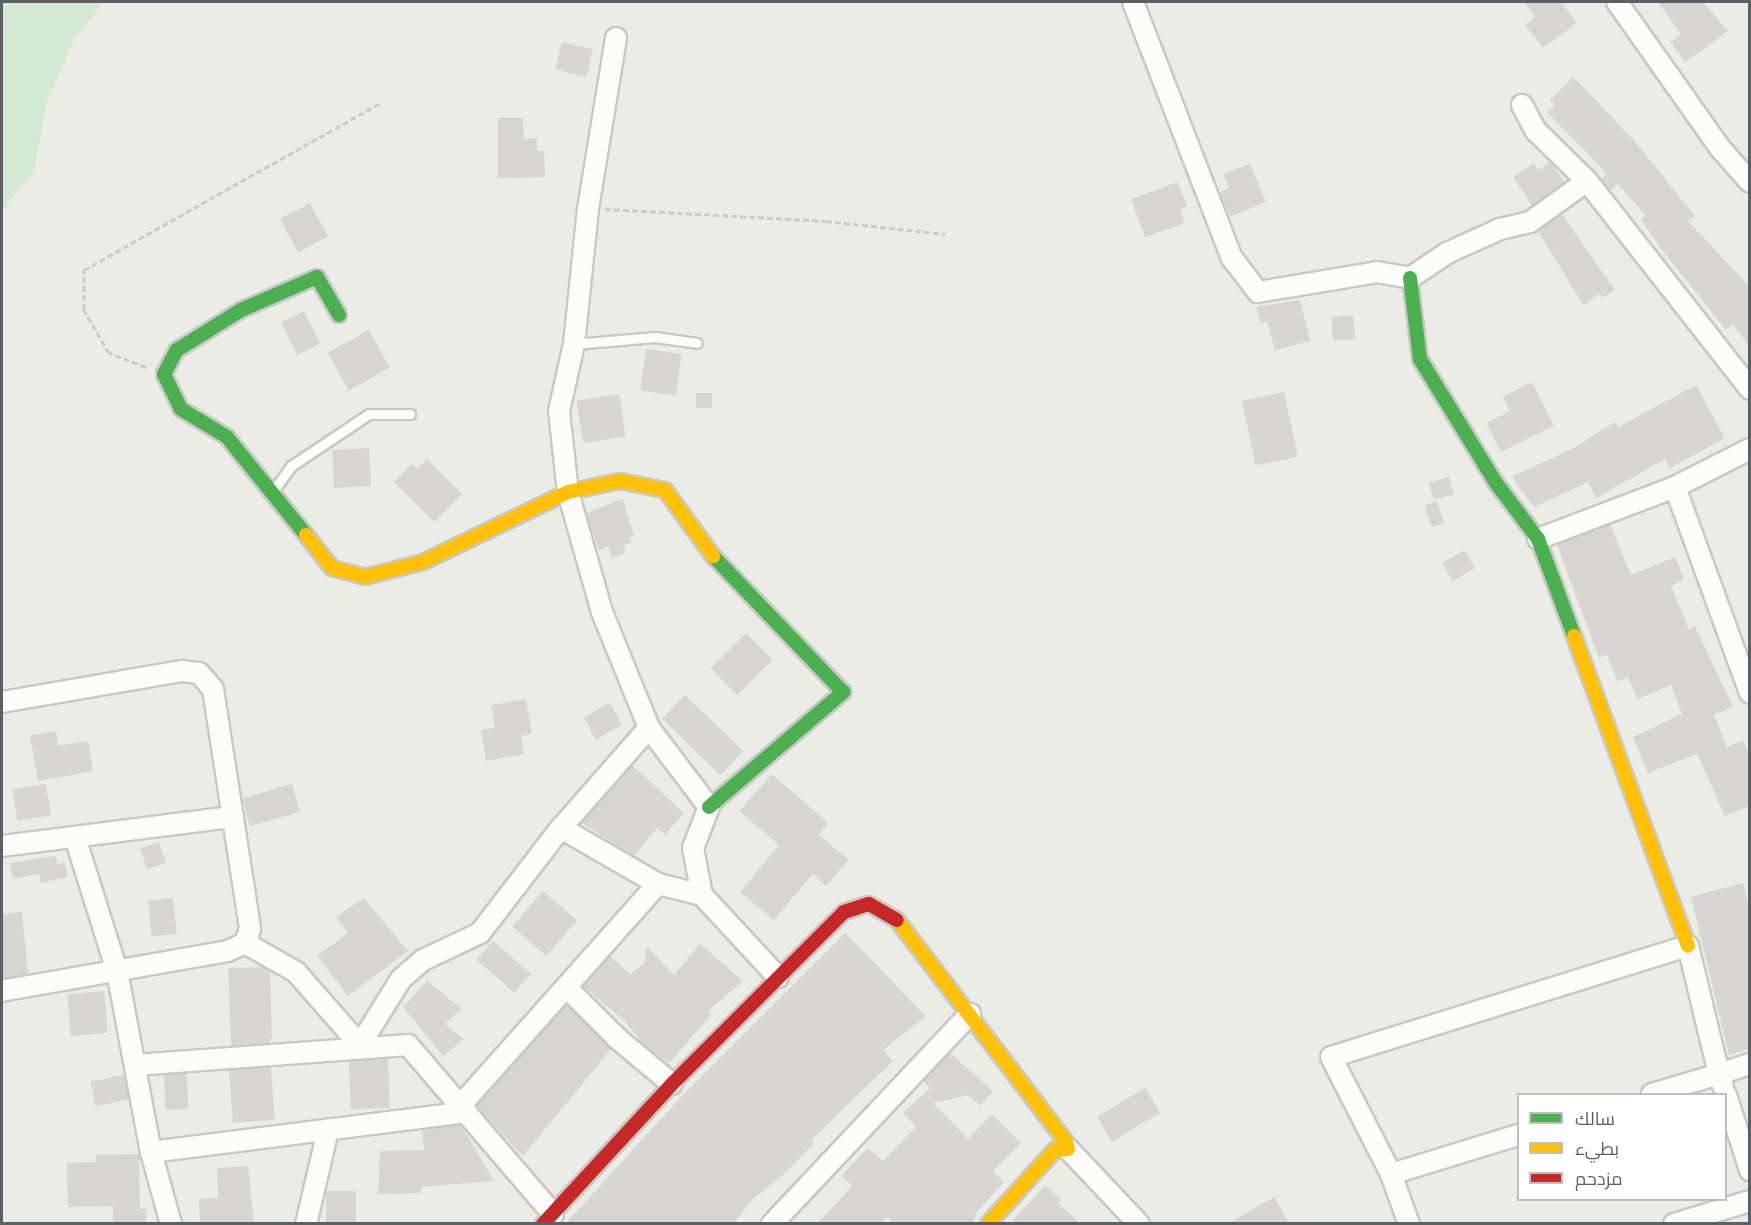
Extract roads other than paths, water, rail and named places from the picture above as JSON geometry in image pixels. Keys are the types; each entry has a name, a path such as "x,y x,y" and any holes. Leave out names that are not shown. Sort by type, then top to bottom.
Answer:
{"street":[{"path":"1133,2 1232,258 1258,292 1377,272 1410,278 1447,253 1500,229 1530,222 1587,181"},
{"path":"1617,2 1720,148 1749,182"},
{"path":"616,38 588,208 574,344 559,411 568,492 602,612 649,729 709,807"},
{"path":"1522,105 1536,131 1587,181 1749,389"},
{"path":"339,315 317,277 241,310 177,351 164,374 181,409 227,437 332,568 365,577 423,562 568,492 620,481 665,490 710,552 843,692 709,807 693,848 702,895 778,977"},
{"path":"1410,278 1420,359 1496,483 1538,539 1688,946 1724,1093"},
{"path":"1538,539 1675,487 1749,449"},
{"path":"1675,487 1749,693"},
{"path":"2,702 182,671 199,673 213,689 250,929 245,943 228,951 2,991"},
{"path":"360,1045 401,979 423,960 480,933 561,828 649,729"},
{"path":"2,846 233,817"},
{"path":"561,828 658,884 702,895"},
{"path":"75,837 117,971 151,1152 171,1224"},
{"path":"151,1152 328,1130 463,1109 566,987 658,884"},
{"path":"135,1065 360,1045 408,1045 463,1109 548,1219 672,1084 844,912 869,904 893,914 970,1014 1068,1149 1139,1224"},
{"path":"245,943 296,972 360,1045"},
{"path":"1409,1224 1390,1174 1331,1057 1688,946"},
{"path":"566,987 618,1040 672,1084"},
{"path":"772,1224 970,1014"},
{"path":"1658,1093 1749,1064"},
{"path":"1727,1101 1749,1170"},
{"path":"306,1224 328,1130"},
{"path":"1390,1174 1517,1135"},
{"path":"987,1224 1055,1150 1068,1149"},
{"path":"1674,1224 1749,1201"}],"lane":[{"path":"574,344 655,337 697,343"},
{"path":"272,493 291,466 369,414 410,414"}]}
